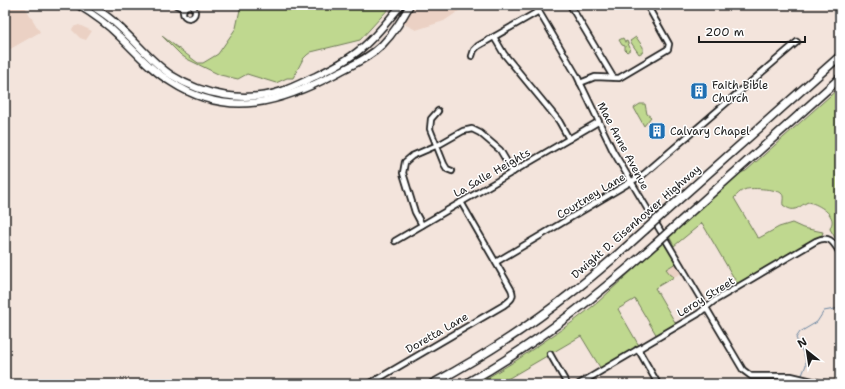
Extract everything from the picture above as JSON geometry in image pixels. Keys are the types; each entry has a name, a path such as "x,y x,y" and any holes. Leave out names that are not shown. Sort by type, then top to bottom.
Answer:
{"highway":[{"name":"Dwight D. Eisenhower Highway","path":"432,384 492,349 542,315 589,279 840,56"},
{"path":"465,384 495,367 567,318 604,289 840,78"}],"main road":[{"path":"78,5 106,24 153,69 170,82 203,98 228,103 244,104 268,101 291,95 373,53 386,41 410,5"},
{"path":"91,5 115,23 155,62 178,79 212,93 246,97 282,91 339,64 356,53 369,41 401,5"}],"street":[{"path":"176,5 184,9"},
{"name":"Mae Anne Avenue","path":"535,5 580,83 613,151 739,365 748,375 796,377 825,384"},
{"path":"570,5 613,77"},
{"path":"580,83 595,77 619,78 666,52 669,46 668,40 647,5"},
{"path":"472,56 476,48 539,11"},
{"path":"494,37 504,54 559,121 569,139"},
{"name":"Courtney Lane","path":"496,262 632,182 653,166 797,42"},
{"path":"438,111 432,117 429,125 436,146 446,167 452,171"},
{"name":"La Salle Heights","path":"395,241 598,122"},
{"path":"422,225 412,205 402,169 405,162 409,158 436,146 465,130 475,130 500,150 513,172"},
{"path":"460,202 496,262"},
{"name":"Leroy Street","path":"579,384 706,308 714,301 819,240 826,239 832,241 840,253"},
{"name":"Doretta Lane","path":"369,384 504,305 511,299 513,296 511,289 496,262"},
{"path":"638,349 658,384"},
{"path":"550,354 568,384"}],"shaded area":[{"path":"5,5 24,5 40,32 5,52"},
{"path":"414,5 466,6 444,21 416,30 402,23"},
{"path":"79,25 92,31 86,40 80,38 72,30 73,27"},
{"path":"676,263 682,273 674,277 666,269"}],"green space":[{"path":"241,5 392,5 360,40 311,52 303,59 293,78 287,78 276,83 247,74 238,79 220,75 181,55 162,36 198,63 203,63 218,54 236,28"},
{"path":"636,37 643,47 643,52 639,54 630,41"},
{"path":"623,38 625,42 627,41 631,49 627,52 625,50 625,46 622,45 619,40"},
{"path":"840,87 840,246 830,229 832,219 824,209 808,202 796,209 790,209 783,205 783,197 781,193 774,190 747,189 739,193 734,198 757,237 759,238 779,227 792,223 803,228 823,232 822,235 738,285 702,223 674,246 669,236 740,173 746,171"},
{"path":"640,104 645,104 647,114 651,117 644,126 634,108"},
{"path":"664,241 676,263 666,269 674,277 655,288 676,324 657,336 635,299 618,309 638,344 641,345 601,369 581,336 499,384 477,384 517,360 574,321 597,303"}],"waterway":[{"path":"802,375 806,365 805,357 796,338 800,332 817,322 824,311 840,308"}],"place":[{"name":"Faith Bible Church","path":"699,91"},
{"name":"Calvary Chapel","path":"657,131"}]}
